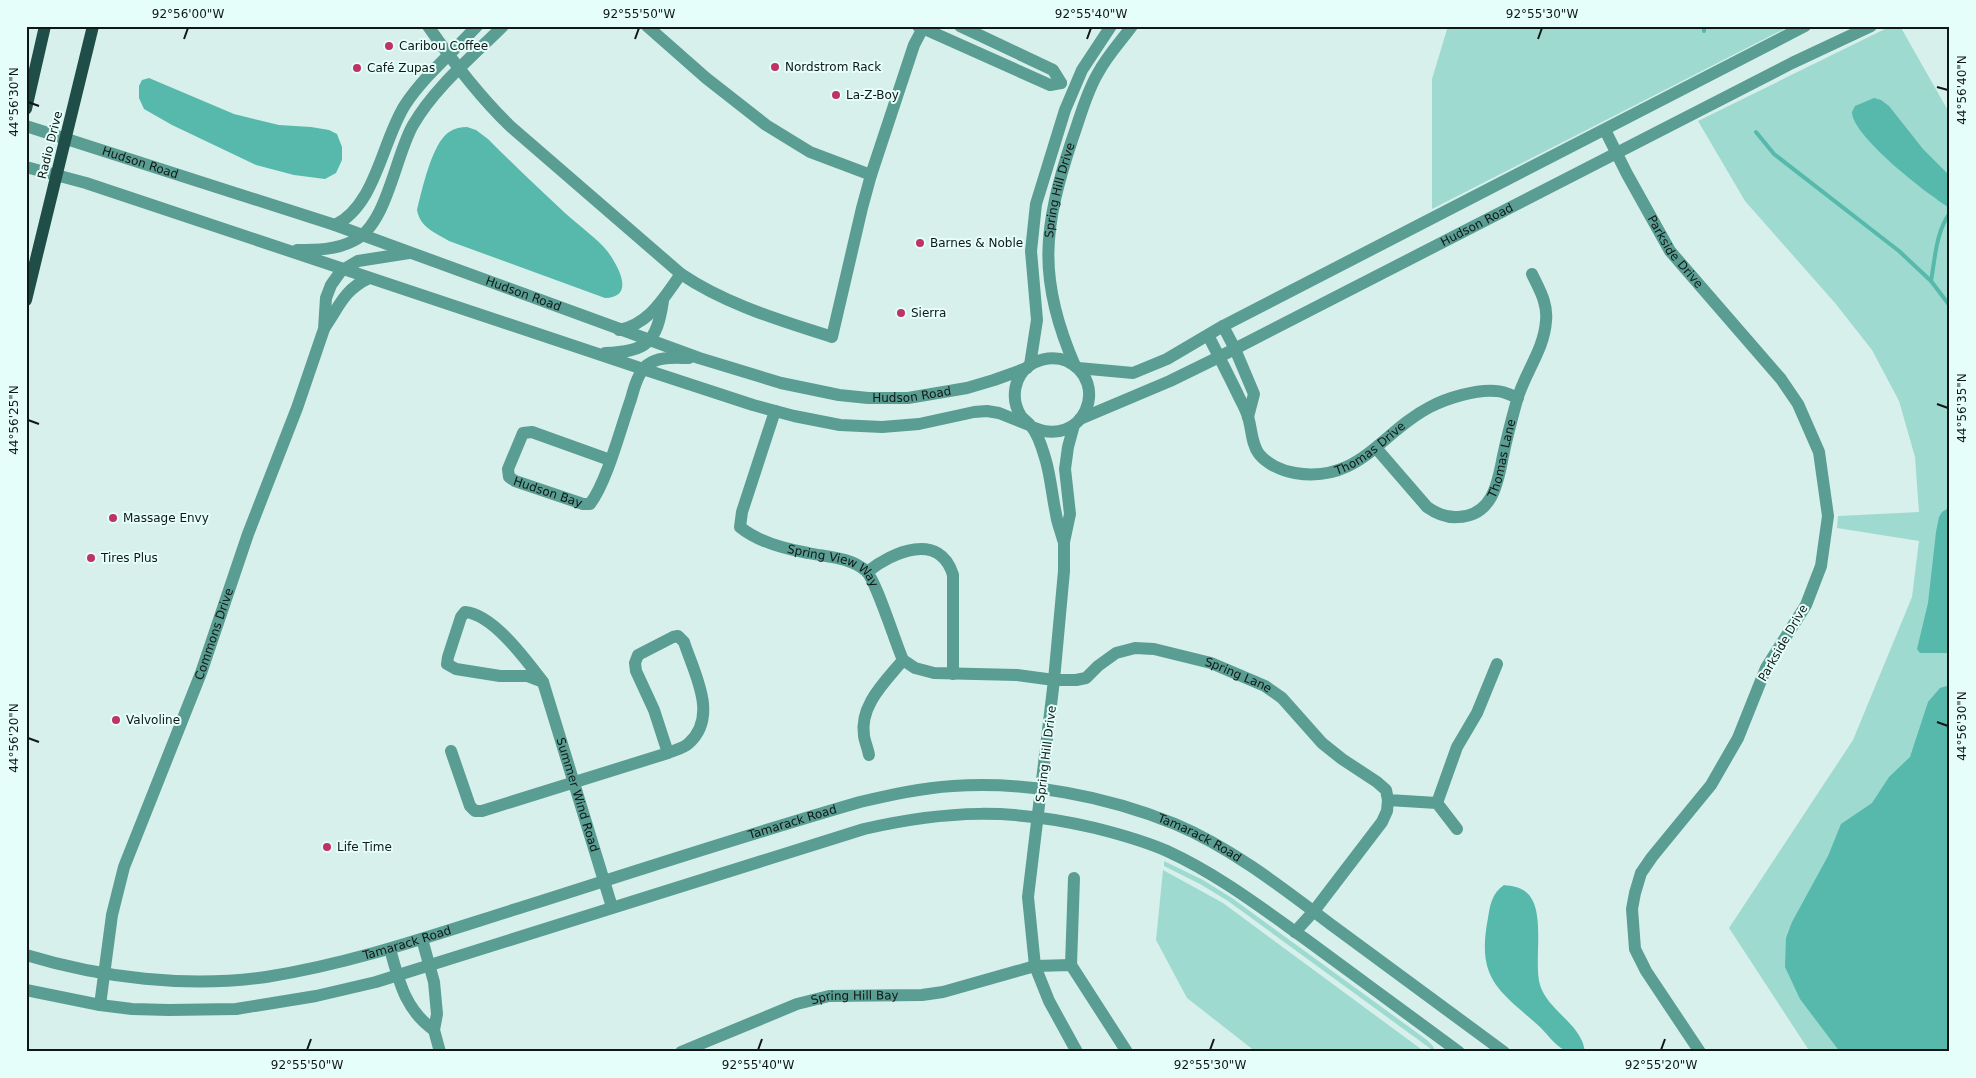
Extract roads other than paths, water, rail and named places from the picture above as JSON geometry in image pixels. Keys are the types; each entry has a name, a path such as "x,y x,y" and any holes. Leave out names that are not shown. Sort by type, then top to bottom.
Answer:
{"main road":[{"path":"26,109 46,26"},
{"name":"Radio Drive","path":"26,300 93,26"}],"street":[{"path":"428,26 458,69 490,107 681,274 700,287 742,306 832,337 871,175 921,27 1050,86 1061,83"},
{"path":"335,225 349,216 363,199 374,177 390,132 404,106 418,87 477,26"},
{"path":"288,251 319,250 339,246 363,235 376,217 413,124 458,69 503,26"},
{"path":"647,26 706,78 766,125 810,152 871,175"},
{"path":"960,26 1053,70 1061,83 1088,95"},
{"name":"Spring Hill Drive","path":"1028,366 1037,320 1031,251 1034,216 1065,110 1082,70 1111,26"},
{"name":"Spring Hill Drive","path":"1076,367 1062,334 1051,290 1048,243 1056,193 1088,95 1098,73 1132,26"},
{"name":"Hudson Road","path":"1076,367 1133,373 1156,365 1223,326 1806,26"},
{"name":"Hudson Road","path":"1077,422 1219,357 1792,63 1872,26"},
{"name":"Hudson Road","path":"26,126 335,225 619,330 747,374 787,385 827,394 868,398 908,398 946,393 985,383 1028,366"},
{"name":"Parkside Drive","path":"1605,130 1670,251 1781,380 1798,404 1819,452 1828,516 1821,566 1806,604 1766,668 1738,738 1711,785 1641,873 1635,893 1632,916 1635,948 1646,971 1700,1052"},
{"path":"26,167 86,183 643,369 775,411 822,422 875,427 919,424 974,412 990,412 1010,417 1030,426 1042,431 1064,430 1077,422 1088,402 1089,393 1083,376 1076,367 1060,359 1052,358 1037,361 1028,366 1021,374 1014,392 1017,410 1030,426"},
{"path":"343,269 364,259 412,253"},
{"name":"Commons Drive","path":"100,1005 112,915 127,858 200,673 248,534 287,434 324,329 326,298 333,281 343,269"},
{"path":"619,330 640,323 663,301 681,274"},
{"name":"Thomas Lane","path":"1376,448 1426,507 1437,514 1449,517 1464,517 1475,513 1487,505 1499,480 1518,398 1544,338 1546,304 1532,274"},
{"path":"324,329 347,292 355,285 369,278"},
{"path":"594,353 630,351 649,340 659,327 663,301"},
{"name":"Thomas Drive","path":"1223,326 1254,394 1248,417"},
{"name":"Thomas Drive","path":"1208,335 1248,417 1251,436 1258,454 1273,466 1290,473 1310,476 1330,474 1347,468 1429,407 1450,398 1496,390 1518,398"},
{"path":"643,369 650,363 662,359 699,358"},
{"name":"Hudson Bay","path":"610,460 532,432 523,433 508,468 509,478 583,504 590,504 610,460 635,385 643,369"},
{"name":"Spring View Way","path":"775,411 742,512 740,527 749,534 781,546 807,553 832,556 851,562 867,572 903,660"},
{"name":"Spring Hill Drive","path":"1077,422 1068,447 1065,469 1070,514 1064,542 1064,571 1054,680 1028,897 1035,966 1049,1001 1078,1052"},
{"name":"Spring Hill Drive","path":"1030,426 1046,460 1056,515 1064,542"},
{"path":"867,572 880,562 915,549 930,550 939,554 950,565 953,575 953,674"},
{"path":"465,612 471,612 508,637 543,682 527,676 500,676 451,667 447,664 461,617 465,612"},
{"path":"451,751 470,806 475,810 482,811 668,753 688,744 697,734 704,716 704,702 684,642 678,636 673,636 638,655 635,663 636,671 654,710 668,753"},
{"name":"Spring Lane","path":"1054,680 1086,678 1098,666 1116,653 1136,648 1154,649 1211,662 1258,682 1282,698 1322,743 1386,790 1388,800"},
{"path":"869,755 863,734 867,708 874,696 903,660 914,668 934,673 1017,675 1054,680"},
{"path":"1437,803 1457,747 1477,713 1497,664"},
{"name":"Summer Wind Road","path":"543,682 612,907"},
{"name":"Tamarack Road","path":"26,955 78,969 141,978 203,981 264,977 341,963 390,949 826,812 889,795 953,786 1042,789 1114,804 1175,824 1228,852 1314,911 1504,1052"},
{"path":"1295,932 1314,911 1382,822 1387,812 1388,800 1437,803 1457,829"},
{"name":"Tamarack Road","path":"26,990 100,1005 141,1009 236,1009 316,996 398,975 612,907 894,822 955,814 1015,814 1038,816 1109,831 1165,851 1218,878 1459,1052"},
{"path":"1074,878 1070,965 1127,1052"},
{"path":"422,939 430,964 436,1001 437,1014 434,1030 440,1052"},
{"path":"390,949 411,1009 421,1022 434,1030"},
{"path":"1035,966 1070,965"},
{"name":"Spring Hill Bay","path":"681,1052 810,1000 828,996 922,995 943,992 1035,966"}],"waterway":[{"path":"1704,26 1704,31"},
{"path":"1756,132 1774,154 1899,251 1931,281 1950,306"},
{"path":"1931,281 1939,237 1945,220 1950,213"}],"place":[{"name":"Caribou Coffee","path":"389,46"},
{"name":"Nordstrom Rack","path":"775,67"},
{"name":"Café Zupas","path":"357,68"},
{"name":"La-Z-Boy","path":"836,95"},
{"name":"Barnes & Noble","path":"920,243"},
{"name":"Sierra","path":"901,313"},
{"name":"Massage Envy","path":"113,518"},
{"name":"Tires Plus","path":"91,558"},
{"name":"Valvoline","path":"116,720"},
{"name":"Life Time","path":"327,847"}]}
